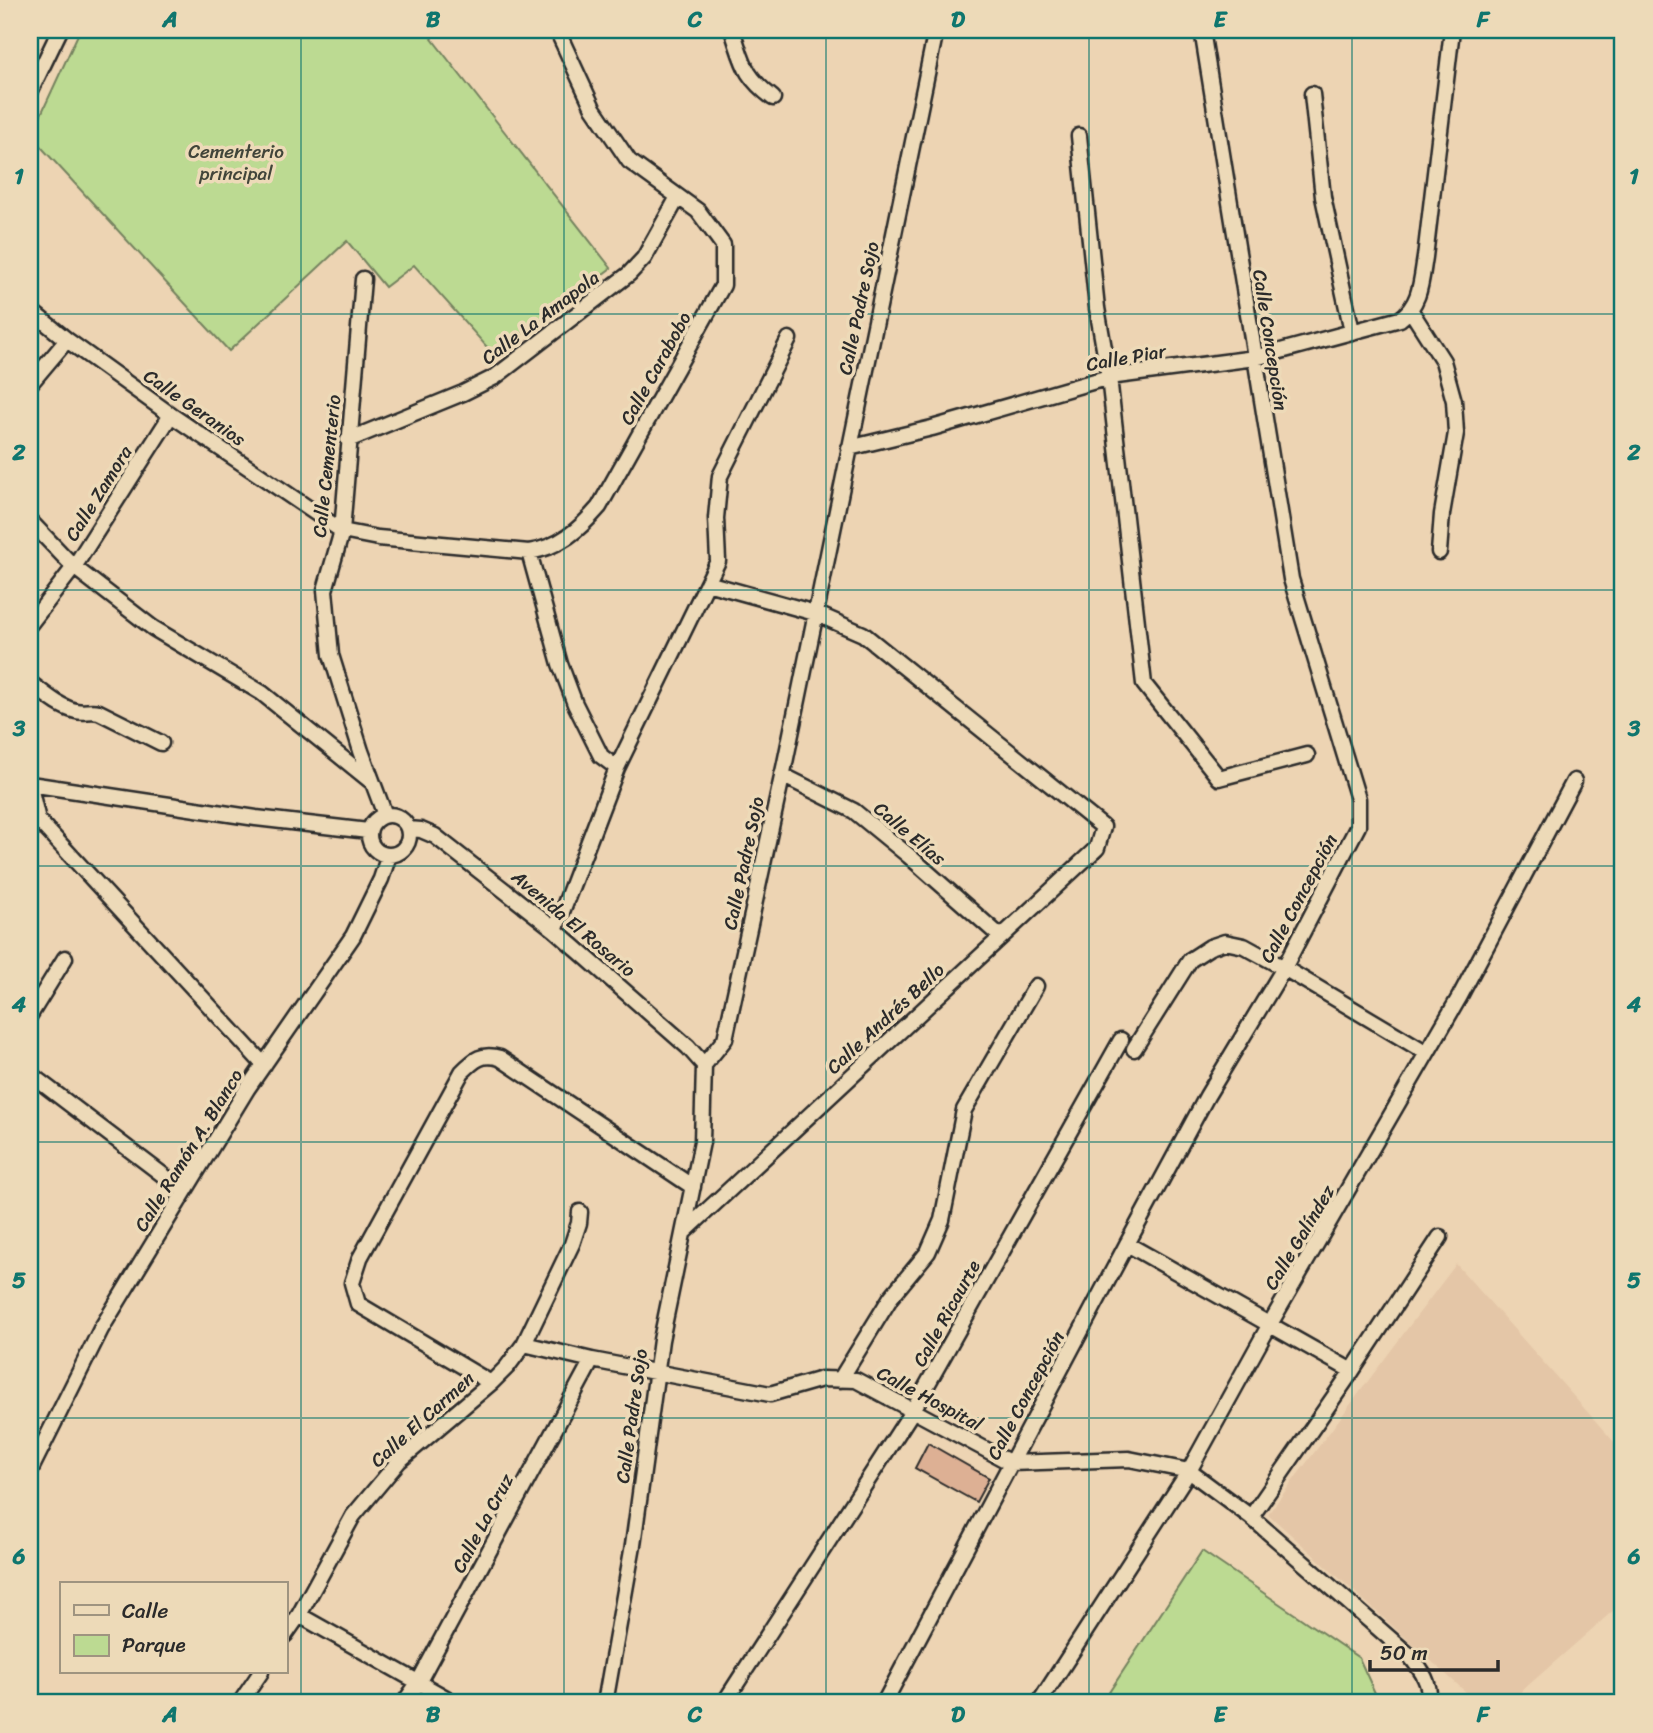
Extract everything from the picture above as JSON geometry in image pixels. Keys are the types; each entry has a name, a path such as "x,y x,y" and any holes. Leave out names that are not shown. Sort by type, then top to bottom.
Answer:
{"street":[{"path":"30,92 60,30"},
{"name":"Calle Carabobo","path":"342,531 378,538 529,552 547,549 572,535 599,507 723,285 723,244 698,211 629,161 593,108 557,30"},
{"path":"732,30 747,74 773,98"},
{"name":"Calle Padre Sojo","path":"606,1703 657,1372 702,1142 704,1065 725,1039 936,30"},
{"name":"Calle Concepción","path":"884,1703 1127,1244 1208,1096 1284,968 1358,827 1358,799 1291,579 1202,30"},
{"path":"1439,552 1442,513 1456,433 1454,401 1443,362 1411,311 1419,291 1425,257 1452,30"},
{"path":"1312,93 1323,197 1352,331"},
{"path":"1079,136 1097,308 1109,377 1144,684 1219,778 1307,755"},
{"name":"Calle La Amapola","path":"348,440 463,393 495,377 629,274 644,258 678,197"},
{"name":"Calle Cementerio","path":"363,279 342,531 325,590 331,655 360,751 385,815"},
{"name":"Calle Geranios","path":"30,310 171,415 342,531"},
{"name":"Calle Piar","path":"849,448 932,428 1109,377 1255,358 1399,319 1411,311"},
{"path":"555,930 617,768 718,561 716,518 720,477 789,339"},
{"path":"30,384 67,340"},
{"name":"Calle Zamora","path":"30,624 74,567 171,415"},
{"path":"30,521 74,567 153,628 262,693 373,783"},
{"path":"529,552 560,664 575,704 601,756 617,768"},
{"path":"707,583 815,613"},
{"name":"Calle Andrés Bello","path":"684,1232 1097,848 1103,827 863,634 815,613"},
{"path":"30,683 63,706 78,712 99,712 161,743"},
{"name":"Calle Elías","path":"782,775 854,811 1001,937"},
{"name":"Calle Galíndez","path":"1039,1703 1189,1471 1270,1324 1427,1053 1574,781"},
{"path":"264,1065 38,820 30,785 256,818 368,831"},
{"path":"385,815 374,820 368,831 372,847 379,853 389,855 405,848 409,839 408,829"},
{"name":"Avenida El Rosario","path":"385,815 401,818 408,829 421,830 435,836 555,930 688,1046 704,1065"},
{"name":"Calle Ramón A. Blanco","path":"30,1471 101,1329 264,1065 353,936 381,879 389,855"},
{"name":"Calle Ricaurte","path":"724,1703 913,1410 1128,1044 1190,960 1210,947 1225,942 1244,946 1427,1053"},
{"path":"30,1015 65,958"},
{"path":"840,1380 891,1297 928,1252 942,1220 964,1111 1036,986"},
{"path":"492,1383 358,1304 352,1283 360,1258 462,1072 474,1061 488,1055 500,1058 693,1187"},
{"path":"30,1074 184,1191"},
{"name":"Calle El Carmen","path":"287,1632 353,1516 399,1461 492,1383 524,1344 561,1268 579,1223 580,1212"},
{"path":"1251,1517 1440,1237"},
{"path":"1127,1244 1352,1371"},
{"name":"Calle Hospital","path":"524,1344 592,1360 770,1394 822,1379 856,1380 1011,1462 1129,1459 1189,1471 1251,1517 1410,1656 1424,1674 1430,1693 1429,1703"},
{"name":"Calle La Cruz","path":"404,1703 418,1683 592,1360"},
{"path":"299,1615 455,1703"},
{"path":"240,1703 260,1674"}],"shaded area":[{"path":"1456,1264 1623,1452 1623,1602 1508,1703 1478,1703 1268,1514"}],"green space":[{"name":"Cementerio principal","path":"80,30 425,30 611,268 494,355 414,265 385,287 347,241 229,351 31,136"},
{"path":"1202,1551 1359,1658 1375,1693 1376,1703 1102,1703"}],"building":[{"path":"928,1443 989,1478 976,1502 915,1468"}]}
